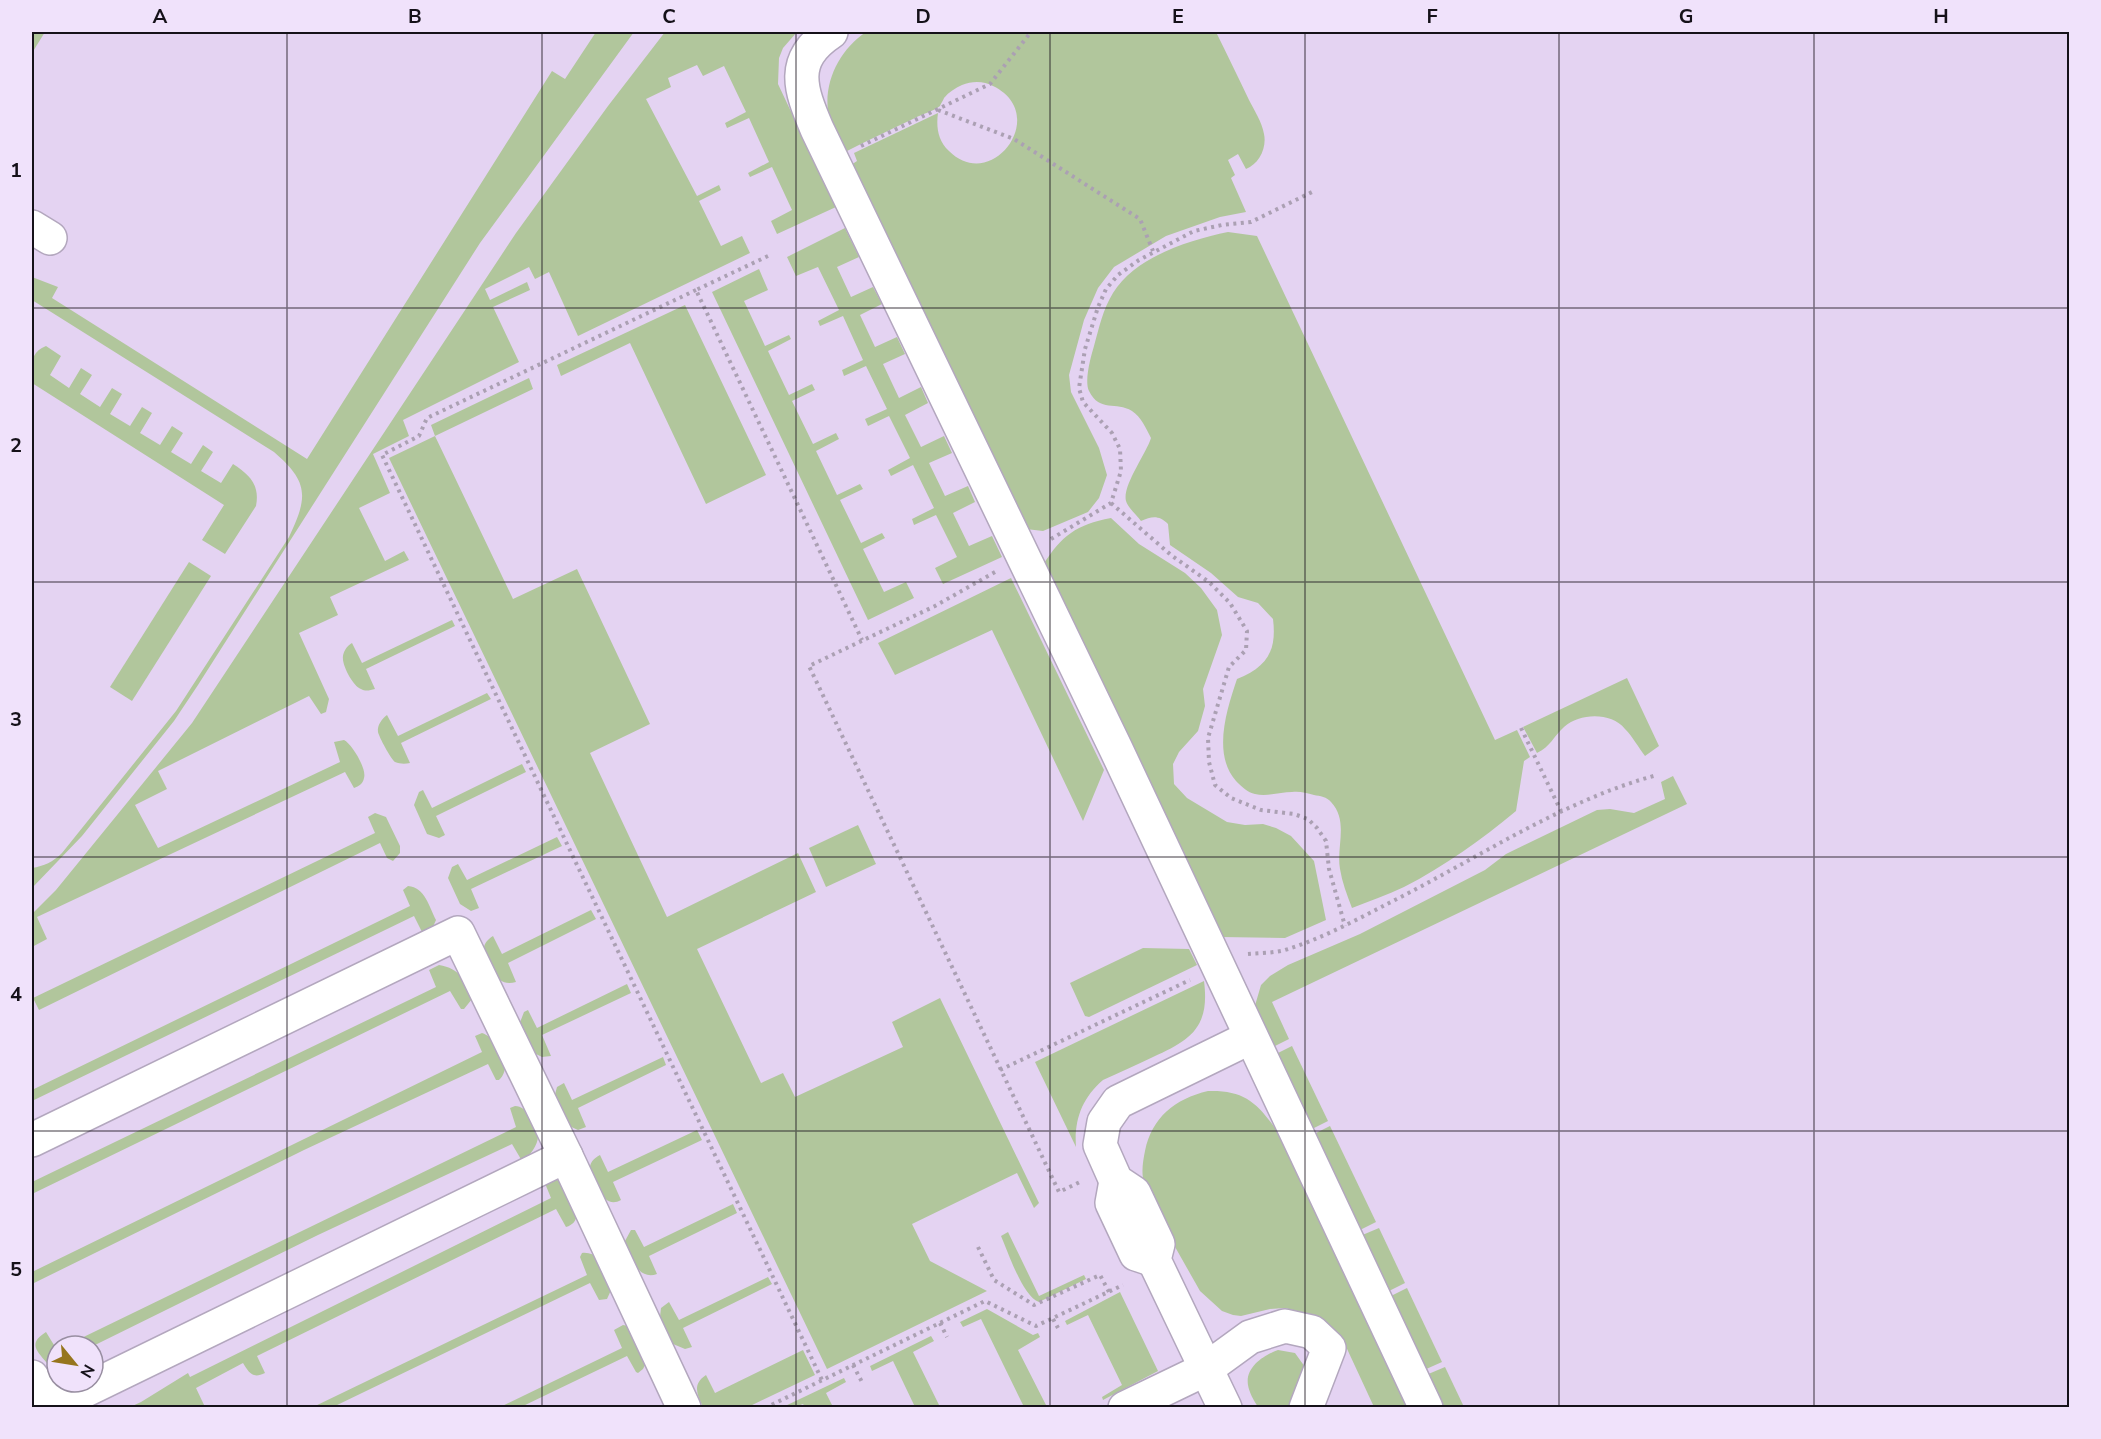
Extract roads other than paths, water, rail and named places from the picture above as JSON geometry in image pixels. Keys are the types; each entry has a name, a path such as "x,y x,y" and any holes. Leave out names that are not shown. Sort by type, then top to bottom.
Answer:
{"street":[{"path":"831,32 820,39 806,56 801,70 804,98 832,162 1023,556 1426,1407"},
{"path":"32,1140 458,933 567,1156 684,1407"},
{"path":"1225,1407 1156,1263 1136,1254 1130,1242 1112,1203 1113,1174 1100,1145 1104,1122 1118,1102 1251,1037"},
{"path":"32,1377 50,1407 567,1156"},
{"path":"1125,1407 1206,1369 1250,1337 1284,1326 1312,1332 1329,1348 1306,1407"}]}
